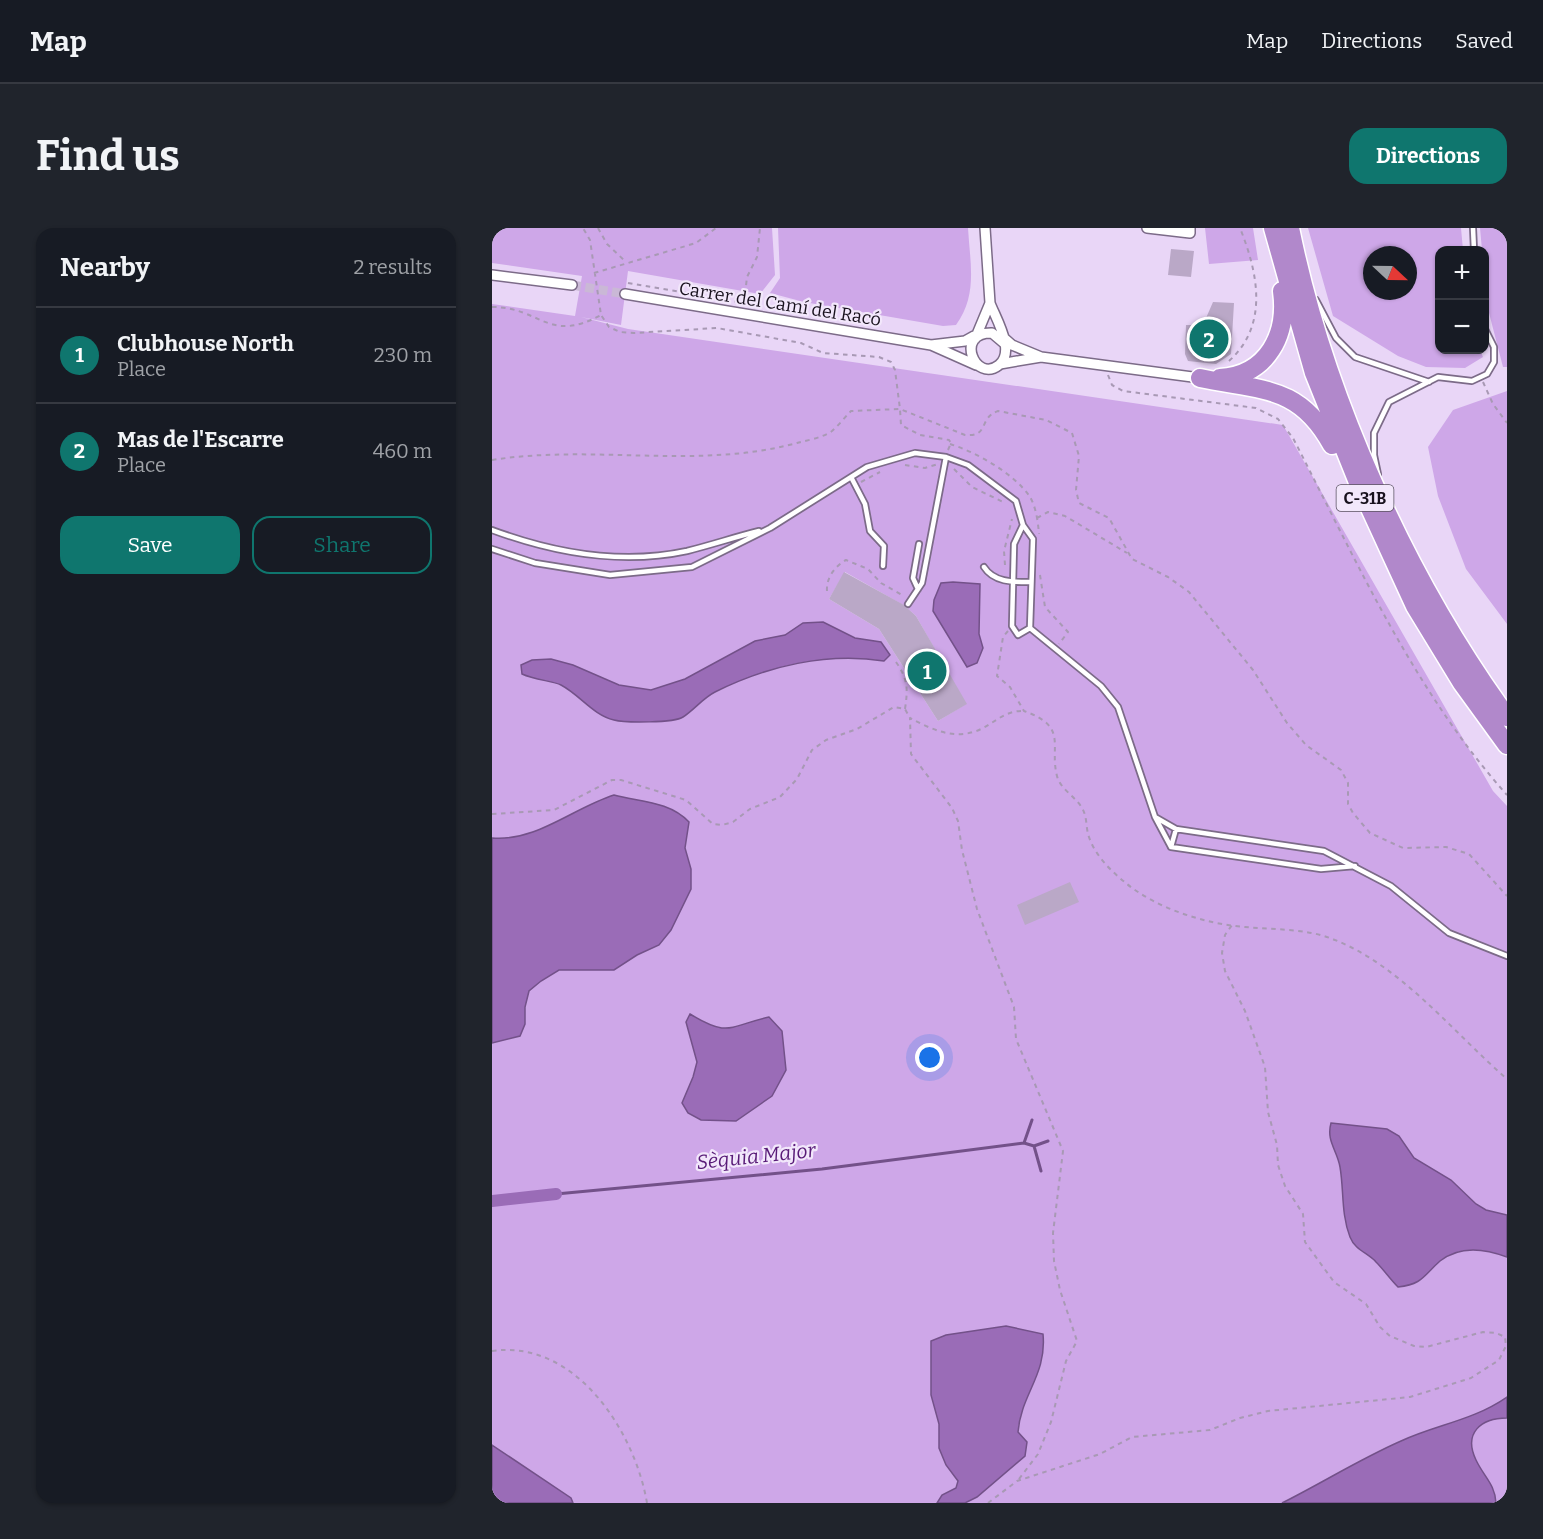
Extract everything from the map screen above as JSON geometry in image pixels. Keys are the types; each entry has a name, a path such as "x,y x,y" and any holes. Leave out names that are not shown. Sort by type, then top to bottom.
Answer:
{"highway":[{"name":"C-31B","path":"1280,231 1301,273 1315,325 1347,418 1385,504 1431,598 1477,675 1507,717"},
{"name":"C-31B","path":"1280,231 1314,373 1340,442 1415,606 1462,683 1507,745"},
{"path":"1200,378 1230,377 1242,374 1260,362 1280,335 1284,314 1280,231"},
{"path":"1200,378 1270,392 1292,399 1306,408 1327,435 1364,515 1384,539"}],"street":[{"path":"985,228 990,303 1006,355 1000,364"},
{"path":"1147,228 1190,230"},
{"path":"492,275 572,285"},
{"name":"Carrer del Camí del Racó","path":"625,294 742,316 931,345 978,365"},
{"path":"990,303 970,350 978,365 989,368 1041,357"},
{"path":"977,336 992,333 1012,345 1041,357 1200,378"},
{"name":"Carrer del Camí del Racó","path":"931,345 965,341 977,336"}],"lane":[{"path":"1473,228 1474,246"},
{"path":"1301,273 1336,338 1355,357 1429,382"},
{"path":"1385,504 1374,455 1374,433 1389,402 1438,377 1472,381 1487,374 1494,362 1494,347 1489,336"},
{"path":"492,549 535,563 610,575 692,567 770,528 867,467 915,453 946,457 968,465 1016,501 1023,525 1033,539 1030,628"},
{"path":"908,604 922,583 946,457"},
{"path":"851,477 865,504 870,531 884,546 883,566"},
{"path":"1023,525 1014,544 1012,626 1018,635 1030,628"},
{"path":"492,531 540,547 612,558 685,551 770,528"},
{"path":"918,589 913,578 919,544"},
{"path":"984,567 988,573 1003,580 1032,582"},
{"path":"1030,628 1101,686 1118,707 1155,817 1171,847"},
{"path":"1155,817 1176,829 1324,850 1391,886 1449,933 1507,956"},
{"path":"1171,847 1176,829"},
{"path":"1171,847 1321,869 1355,866"}],"path":[{"path":"583,228 590,240 601,315 609,327 620,332 634,333 717,328 801,343 823,353 879,357 891,362 895,370 901,425 920,435 949,440 951,442 946,457"},
{"path":"598,228 607,244 626,262"},
{"path":"594,273 696,243 716,228"},
{"path":"742,316 747,277 757,257 760,228"},
{"path":"1224,364 1241,349 1249,336 1255,318 1258,296 1254,268 1240,228"},
{"path":"628,283 761,306"},
{"path":"492,307 521,313 567,328 582,326 601,315"},
{"path":"1108,366 1107,379 1123,391 1256,408 1278,419 1293,438 1399,642 1430,693 1487,772 1507,795"},
{"path":"1481,377 1493,404 1507,423"},
{"path":"492,460 522,454 616,453 680,457 766,451 831,431 851,411 900,409 965,435 976,436 981,433 987,418 998,411 1046,420 1072,434 1079,456 1076,499 1109,518 1132,559 1168,577 1189,592 1253,670 1287,723 1306,745 1341,770 1348,783 1348,804 1370,833 1403,848 1446,847 1469,854 1507,896"},
{"path":"899,466 925,468 945,465 953,468 972,487 1010,507"},
{"path":"855,486 882,472"},
{"path":"1036,518 1048,512 1065,516 1100,539 1129,554"},
{"path":"1012,513 1003,562 1014,573"},
{"path":"827,591 826,584 837,565 846,560 868,569 881,584 905,596 908,604"},
{"path":"1012,626 1003,637 997,676 1010,687 1024,711"},
{"path":"896,662 905,674 908,686 905,709 910,718 911,754 952,808 958,820 962,850 977,909 1014,1007 1016,1039 1063,1151 1053,1233 1054,1261 1060,1290 1077,1341 1065,1361 1051,1422 1038,1454 1017,1481 988,1503"},
{"path":"492,814 554,810 612,780 621,780 686,800 714,824 722,825 733,822 750,809 780,797 797,779 812,750 826,740 857,729 894,707 905,709"},
{"path":"910,718 935,730 956,734 974,732 1012,710 1039,716 1051,729 1057,743 1057,777 1083,808 1090,842 1107,867 1128,885 1170,908 1232,925 1317,934 1348,946 1389,973 1428,1005 1507,1079"},
{"path":"1017,1481 1100,1454 1132,1437 1210,1430 1240,1418 1268,1411 1410,1398 1471,1378 1499,1360 1506,1346 1505,1337 1486,1332 1426,1347 1414,1346 1390,1336 1380,1327 1366,1304 1334,1282 1305,1242 1303,1214 1285,1186 1278,1165 1277,1145 1268,1112 1265,1067 1245,1011 1225,971 1222,953 1226,935 1232,925"},
{"path":"492,1351 529,1353 559,1364 603,1401 642,1476 646,1503"}],"shaded area":[{"path":"492,228 772,228 775,275 760,294 628,271 621,325 581,317 628,329 1283,425 1493,791 1507,806 1507,1503 492,1503 492,304 575,316 582,276 492,263","holes":["845,572 905,606 916,616 966,704 938,721 879,629 829,599"]},
{"path":"778,228 968,228 971,278 963,314 956,325 943,326 804,302 770,293 780,278"},
{"path":"1205,228 1253,228 1258,260 1209,264"},
{"path":"1308,228 1461,228 1463,246 1435,246 1435,354 1482,354 1483,357 1465,368 1426,367 1398,356 1333,316"},
{"path":"1480,228 1507,228 1507,367 1503,367 1489,313 1489,246 1482,246"},
{"path":"1507,391 1507,624 1466,569 1438,496 1428,447 1453,410"},
{"path":"941,583 980,584 979,634 983,648 977,663 967,667 933,611 934,600"},
{"path":"823,622 855,638 881,642 890,655 884,661 841,658 776,668 715,692 683,717 660,721 614,720 600,714 561,685 522,674 521,665 532,660 551,659 573,665 619,685 651,690 685,679 755,641 785,635 803,623"},
{"path":"614,795 663,806 689,822 685,848 691,869 691,889 671,930 659,945 637,955 614,970 559,970 541,981 529,991 525,1007 525,1024 520,1036 492,1043 492,838 508,838 539,830"},
{"path":"690,1014 722,1028 769,1017 782,1031 786,1070 772,1096 736,1121 701,1120 688,1113 682,1103 697,1062 686,1022"},
{"path":"1331,1123 1387,1129 1399,1136 1414,1158 1451,1180 1476,1204 1486,1210 1507,1215 1507,1257 1473,1250 1456,1252 1440,1261 1418,1281 1398,1287 1376,1262 1355,1245 1350,1237 1344,1211 1339,1161 1330,1135"},
{"path":"1006,1326 1043,1334 1038,1373 1024,1406 1018,1432 1027,1442 1025,1456 977,1497 965,1503 937,1503 942,1495 956,1488 958,1481 946,1465 939,1448 939,1424 931,1395 931,1341 946,1335"},
{"path":"1507,1397 1507,1418 1482,1424 1473,1435 1472,1442 1476,1460 1491,1486 1496,1503 1282,1503 1386,1448 1415,1435 1481,1412"},
{"path":"492,1445 571,1498 573,1503 492,1503"}],"building":[{"path":"1171,249 1194,251 1191,277 1168,275"},
{"path":"1213,302 1234,303 1231,354 1216,364 1188,361 1185,354 1186,325 1203,325"},
{"path":"844,572 904,605 916,616 967,704 938,721 879,629 829,599"},
{"path":"1070,882 1079,902 1025,925 1017,905"}],"waterway":[{"name":"Sèquia Major","path":"1024,1143 1032,1120"},
{"name":"Sèquia Major","path":"1034,1146 1048,1141"},
{"name":"Sèquia Major","path":"556,1194 822,1169 1024,1143 1034,1146 1041,1171"},
{"name":"Sèquia Major","path":"492,1201 556,1194"}],"tunnel":[{"path":"572,285 625,294"}],"place":[{"name":"Mas de l'Escarre","path":"1209,339"},
{"name":"Clubhouse North","path":"927,671"}]}
